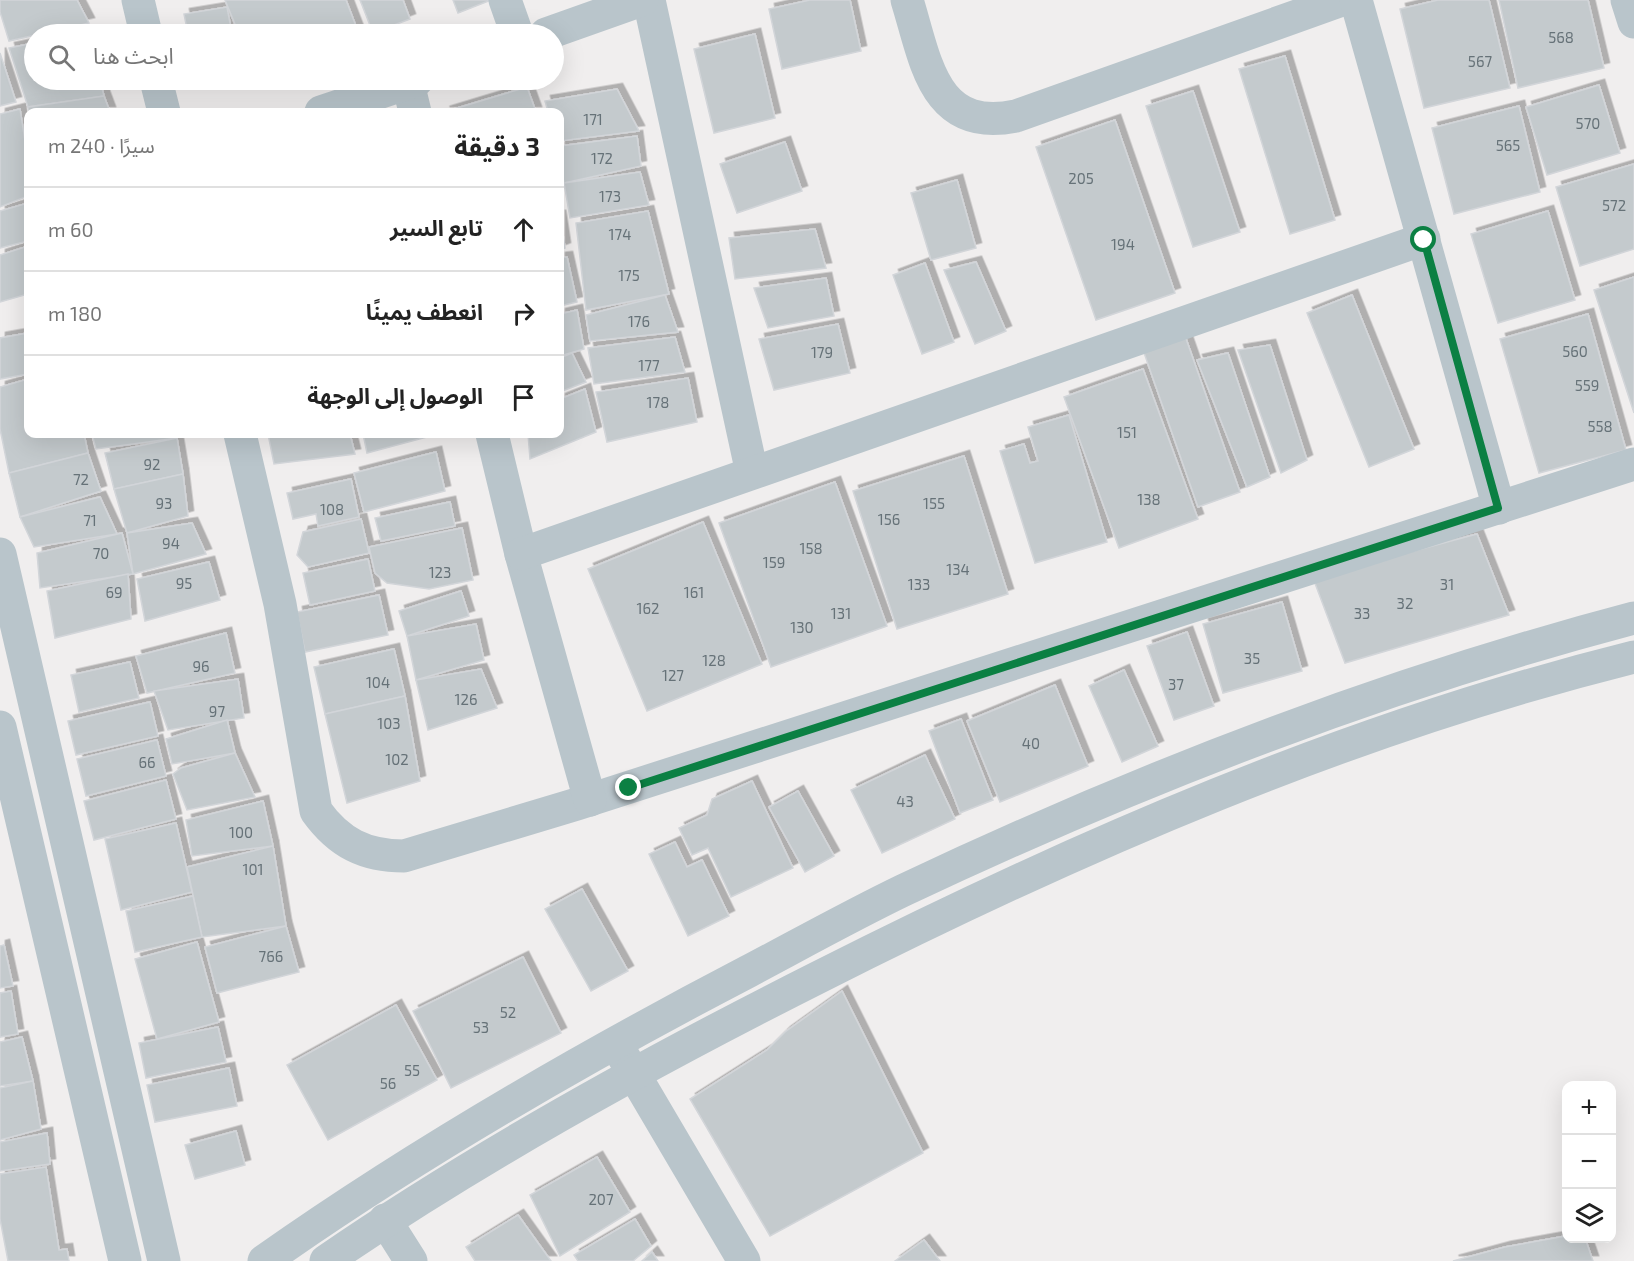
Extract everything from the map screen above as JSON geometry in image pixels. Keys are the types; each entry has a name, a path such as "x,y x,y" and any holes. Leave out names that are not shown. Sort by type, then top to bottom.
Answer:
{"street":[{"path":"138,0 144,24"},
{"path":"505,0 513,24"},
{"path":"564,28 642,0"},
{"path":"649,0 752,474"},
{"path":"907,0 931,78 942,97 957,110 976,118 996,120 1027,112 1342,0"},
{"path":"1356,0 1498,508"},
{"path":"1627,0 1634,22"},
{"path":"158,90 163,108"},
{"path":"340,108 414,92"},
{"path":"521,554 1424,240"},
{"path":"241,438 280,604 316,811 328,828 344,842 363,851 383,855 404,855 590,800 1634,464"},
{"path":"493,438 521,554 590,800"},
{"path":"0,554 13,670 164,1261"},
{"path":"264,1261 351,1199 615,1042 902,891 1121,792 1348,706 1543,642 1634,618"},
{"path":"326,1261 385,1220 633,1074 921,925 1140,825 1362,739 1551,678 1634,657"},
{"path":"0,727 124,1261"},
{"path":"615,1042 744,1261"},
{"path":"385,1220 411,1261"}],"building":[{"path":"0,0 77,0 89,23 24,24 24,38 9,41 0,12"},
{"path":"225,0 346,0 355,24 235,24"},
{"path":"360,0 403,0 410,19 397,24 369,24"},
{"path":"453,0 491,0 458,13"},
{"path":"810,0 850,0 861,51 782,69 769,9"},
{"path":"1438,0 1489,0 1510,88 1424,108 1400,9"},
{"path":"1499,0 1588,0 1604,68 1518,88"},
{"path":"227,7 230,24 186,24 184,14"},
{"path":"755,34 775,118 714,133 694,49"},
{"path":"24,45 24,90 102,90 104,96 28,107 9,48"},
{"path":"0,53 16,102 0,106"},
{"path":"1285,56 1335,220 1290,234 1239,69"},
{"path":"1599,85 1620,153 1547,175 1526,107"},
{"path":"617,89 639,131 564,140 564,108 547,108 545,101"},
{"path":"517,90 528,90 535,108 457,108"},
{"path":"1193,91 1240,232 1193,247 1146,106"},
{"path":"104,96 108,108 28,108"},
{"path":"1519,106 1540,192 1454,214 1432,128"},
{"path":"20,109 24,134 24,198 0,207 0,114"},
{"path":"1115,120 1175,293 1096,320 1036,147"},
{"path":"637,136 641,166 564,183 564,145"},
{"path":"785,142 802,191 737,213 720,164"},
{"path":"1634,164 1634,249 1580,266 1556,187"},
{"path":"640,172 649,205 570,218 564,183"},
{"path":"957,180 976,248 931,260 911,193"},
{"path":"24,204 24,242 0,248 0,211"},
{"path":"648,211 669,294 586,310 576,223"},
{"path":"1548,211 1575,300 1498,323 1471,234"},
{"path":"815,229 826,268 735,279 729,238"},
{"path":"24,247 24,295 0,302 0,255"},
{"path":"564,257 567,257 577,302 564,305"},
{"path":"976,262 1006,331 975,344 944,270"},
{"path":"925,263 954,342 922,354 893,275"},
{"path":"1634,277 1634,413 1594,290"},
{"path":"826,278 834,316 768,328 754,288"},
{"path":"665,295 678,332 590,341 586,315"},
{"path":"1352,295 1414,449 1369,467 1307,313"},
{"path":"577,310 584,349 564,355 564,313"},
{"path":"1588,314 1626,450 1539,473 1500,339"},
{"path":"838,324 850,373 774,390 759,339"},
{"path":"1184,333 1240,492 1198,507 1142,347"},
{"path":"24,334 24,375 0,379 0,338"},
{"path":"675,337 685,372 594,384 588,348"},
{"path":"1270,345 1307,460 1281,473 1238,350"},
{"path":"572,353 586,382 564,390 564,356"},
{"path":"1228,353 1270,477 1247,487 1197,360"},
{"path":"1143,369 1198,519 1119,548 1064,397"},
{"path":"688,378 697,422 607,442 596,392"},
{"path":"24,380 24,438 85,438 88,453 9,473 0,429 0,387"},
{"path":"585,389 596,432 530,459 528,438 564,438 564,397"},
{"path":"1069,415 1107,542 1035,563 1000,451 1024,444 1030,463 1038,461 1028,427"},
{"path":"93,438 177,438 96,449"},
{"path":"177,438 183,474 114,489 105,453"},
{"path":"269,438 351,438 355,454 274,464"},
{"path":"364,438 423,438 367,453"},
{"path":"436,452 445,491 364,512 354,473"},
{"path":"88,453 101,491 20,517 9,473"},
{"path":"964,456 1008,594 897,629 853,491"},
{"path":"183,474 188,516 127,533 114,489"},
{"path":"351,479 359,517 318,526 316,514 293,519 287,493"},
{"path":"835,482 887,626 771,667 719,523"},
{"path":"100,497 117,534 34,547 20,517"},
{"path":"450,502 455,526 381,541 375,518"},
{"path":"361,519 369,553 308,567 297,555 303,532"},
{"path":"703,522 762,664 647,711 588,569"},
{"path":"192,523 206,554 133,574 127,533"},
{"path":"462,528 473,580 429,589 387,583 375,573 369,547"},
{"path":"122,533 133,574 40,588 37,553"},
{"path":"1477,534 1509,615 1345,663 1313,578"},
{"path":"368,559 375,591 310,605 303,573"},
{"path":"209,562 220,600 145,621 137,579"},
{"path":"128,574 131,619 55,638 47,591"},
{"path":"461,591 469,616 407,636 399,611"},
{"path":"379,595 388,635 305,652 297,612"},
{"path":"1282,602 1302,671 1223,693 1203,624"},
{"path":"476,624 484,660 416,680 407,636"},
{"path":"1187,632 1214,706 1174,720 1147,646"},
{"path":"226,633 235,673 147,693 136,656"},
{"path":"394,649 405,696 325,714 314,667"},
{"path":"130,662 139,698 79,712 71,675"},
{"path":"481,669 497,708 428,730 416,680"},
{"path":"1124,670 1158,746 1122,762 1089,686"},
{"path":"238,679 244,718 168,730 154,691"},
{"path":"1055,685 1088,766 1000,802 967,721"},
{"path":"405,696 420,781 347,803 325,714"},
{"path":"150,702 158,736 76,755 68,721"},
{"path":"961,719 993,800 960,813 929,731"},
{"path":"227,720 235,753 172,764 166,739"},
{"path":"157,740 166,776 86,796 77,759"},
{"path":"235,753 255,797 187,810 173,774 181,768"},
{"path":"925,755 955,819 882,853 851,790"},
{"path":"166,780 176,819 94,840 84,801"},
{"path":"752,781 793,868 731,897 708,848 692,855 679,828 707,815 712,799"},
{"path":"798,791 834,856 805,872 769,807"},
{"path":"263,801 273,846 192,856 186,820"},
{"path":"176,823 192,892 121,910 105,839"},
{"path":"675,842 687,867 702,860 729,916 688,936 649,854"},
{"path":"273,846 286,926 202,937 187,867"},
{"path":"582,889 628,971 591,991 545,909"},
{"path":"193,896 202,937 135,952 126,911"},
{"path":"286,926 299,972 217,993 205,947"},
{"path":"197,942 219,1022 157,1039 135,959"},
{"path":"4,945 13,986 0,988 0,946"},
{"path":"523,957 561,1033 451,1088 413,1011"},
{"path":"11,991 18,1034 0,1037 0,993"},
{"path":"842,991 923,1153 770,1236 690,1099 767,1050 785,1032"},
{"path":"396,1005 437,1080 328,1140 287,1065"},
{"path":"218,1027 226,1062 146,1078 139,1043"},
{"path":"22,1037 33,1081 0,1086 0,1042"},
{"path":"229,1068 237,1106 155,1122 147,1085"},
{"path":"33,1081 41,1129 0,1140 0,1088"},
{"path":"236,1131 245,1165 195,1179 185,1145"},
{"path":"47,1133 50,1164 0,1171 0,1142"},
{"path":"597,1157 630,1212 560,1256 530,1195"},
{"path":"46,1167 59,1250 67,1249 69,1261 8,1261 0,1219 0,1174"},
{"path":"518,1215 551,1261 475,1261 466,1247"},
{"path":"635,1219 651,1246 633,1261 578,1261 574,1255"},
{"path":"1562,1237 1562,1243 1587,1243 1593,1261 1453,1261 1505,1247"},
{"path":"924,1240 940,1261 895,1261"},
{"path":"652,1252 658,1261 642,1261"}],"route":[{"path":"629,788 1498,508 1424,240"}]}
